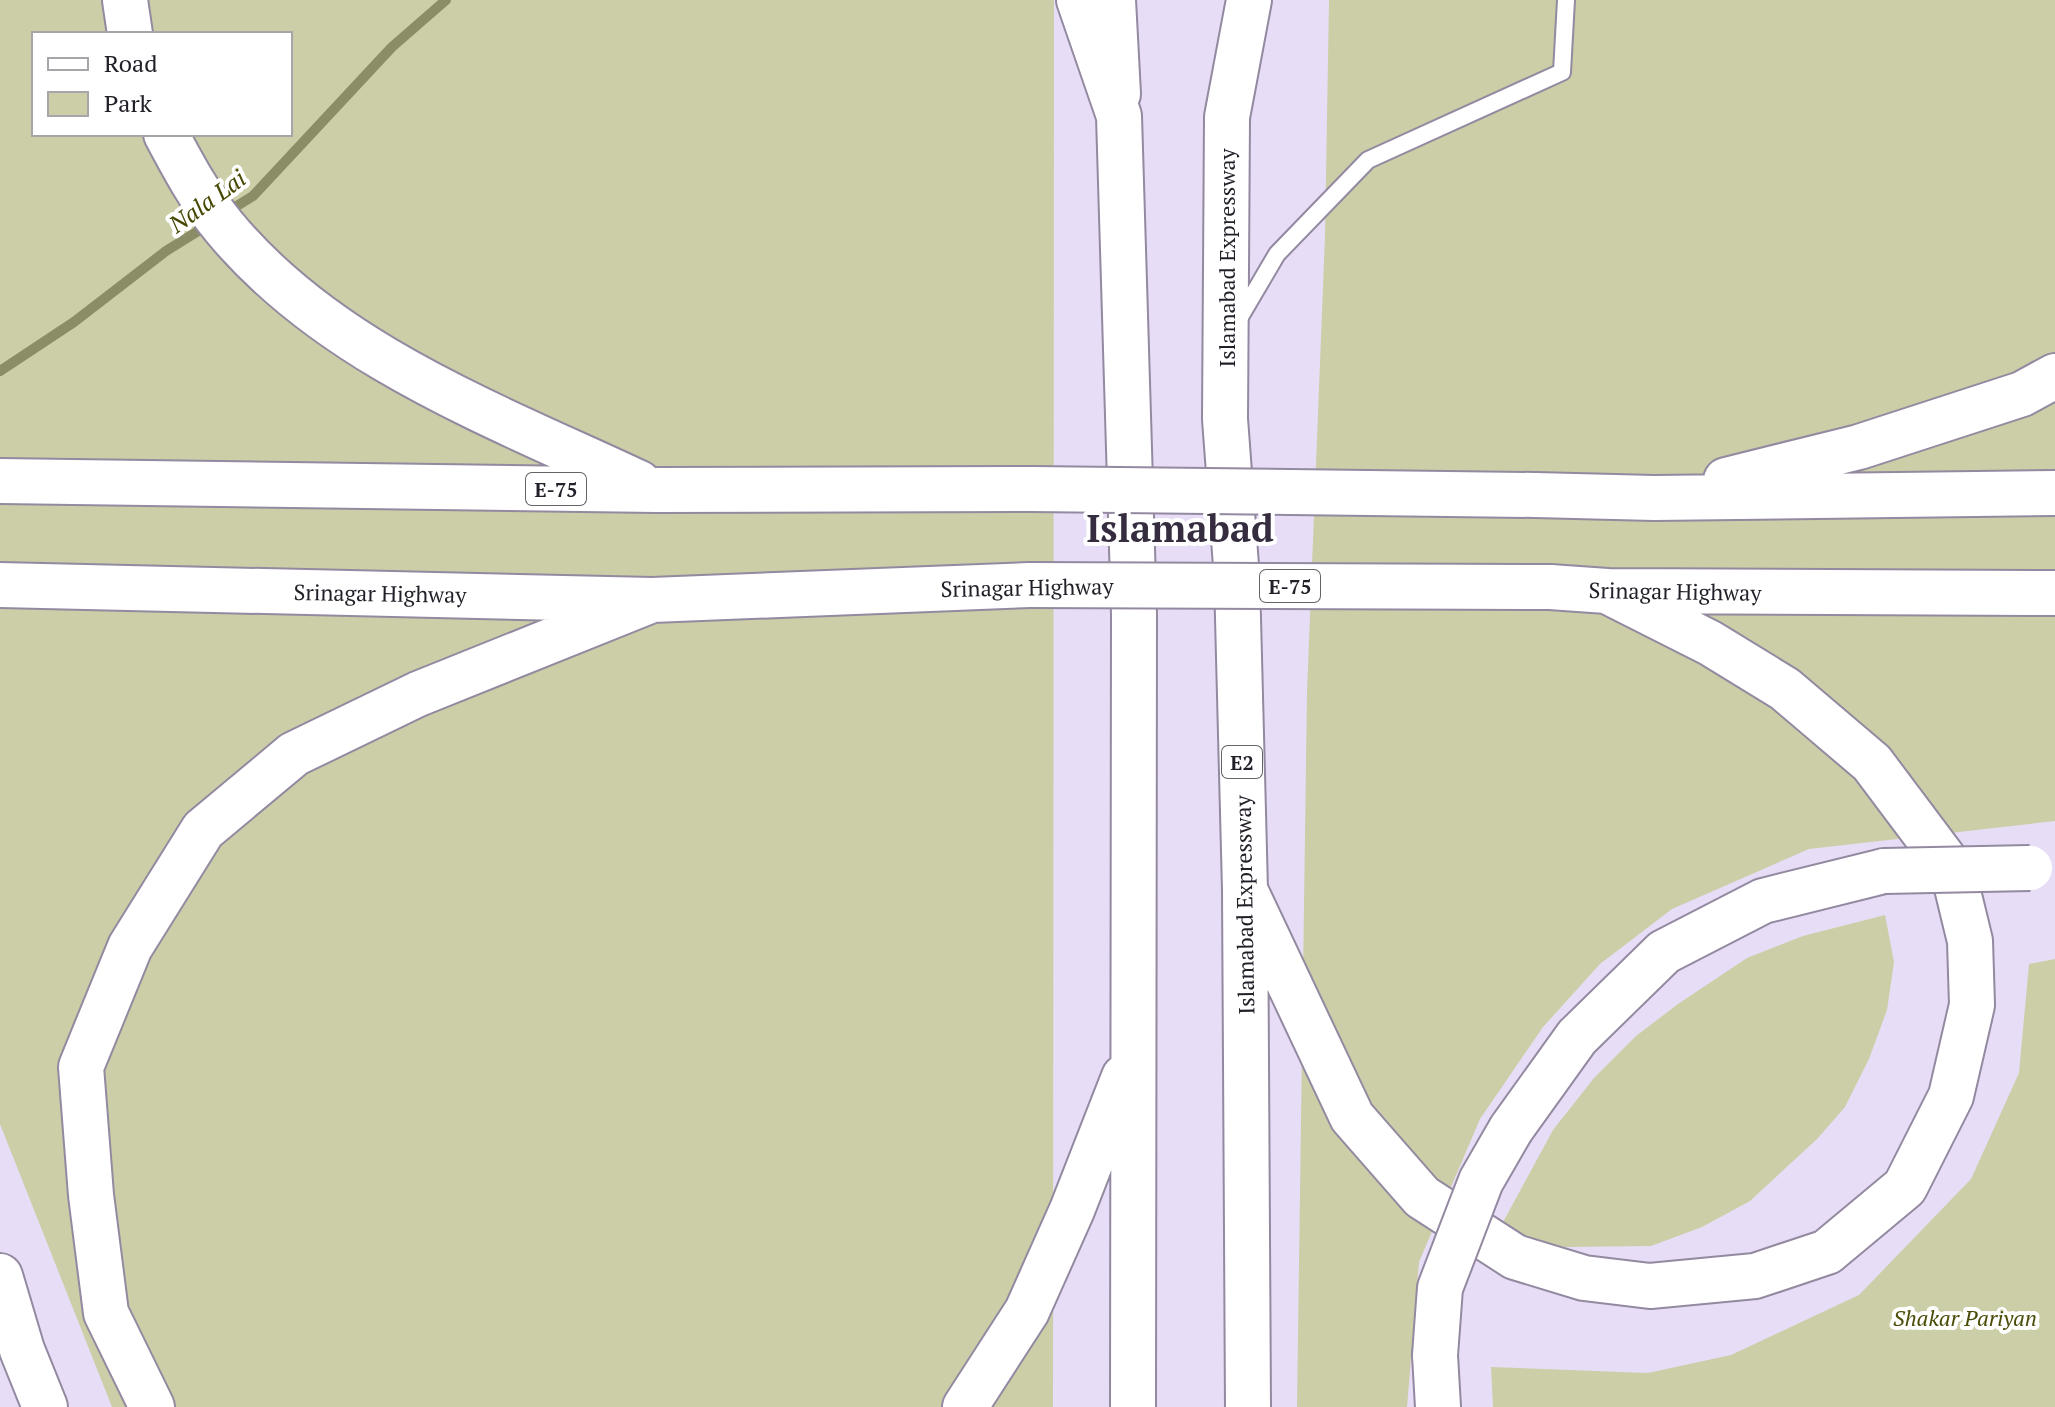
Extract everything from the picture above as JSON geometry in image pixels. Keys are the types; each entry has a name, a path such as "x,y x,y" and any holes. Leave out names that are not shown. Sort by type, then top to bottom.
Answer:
{"main road":[{"path":"125,0 130,32"},
{"path":"1079,0 1119,116"},
{"path":"1113,0 1134,615 1133,1407"},
{"path":"1227,117 1228,0"},
{"path":"1227,117 1249,0"},
{"name":"Islamabad Expressway","path":"1227,117 1225,419 1237,579 1245,890 1248,1407"},
{"path":"167,136 187,175 223,226 263,269 312,309 411,373 478,408 656,490"},
{"path":"1654,498 1859,447 2022,394 2055,376"},
{"name":"E-75","path":"0,481 656,490 1032,489 1654,498 2055,493"},
{"name":"Srinagar Highway","path":"11,585 652,600 1030,585 2055,593"},
{"path":"1245,890 1352,1117 1422,1197 1515,1257 1584,1278 1650,1286 1755,1276 1827,1252 1905,1187 1951,1096 1972,1005 1970,941 1953,871 1872,763 1785,689 1710,643 1607,591"},
{"path":"152,1407 106,1313 91,1195 81,1067 130,947 203,830 294,754 418,694 652,600"},
{"path":"1438,1407 1435,1355 1440,1288 1481,1181 1511,1129 1577,1037 1664,952 1763,901 1884,871 2043,866"},
{"path":"965,1407 1027,1311 1072,1210 1132,1056"},
{"path":"0,1276 22,1350 45,1407"}],"lane":[{"path":"1225,343 1277,254 1368,160 1562,72 1566,0"}],"green space":[{"path":"0,0 1054,0 1053,1407 112,1407 0,1124"},
{"path":"1329,0 2055,0 2055,821 1809,849 1672,909 1600,964 1543,1027 1480,1119 1419,1262 1407,1407 1297,1407 1307,692 1325,236"},
{"path":"1885,915 1894,962 1887,1010 1869,1059 1845,1107 1817,1139 1750,1201 1702,1227 1651,1246 1566,1247 1530,1242 1502,1224 1553,1130 1594,1078 1636,1036 1747,958 1803,936"},
{"name":"Shakar Pariyan","path":"2055,959 2055,1407 1493,1407 1491,1367 1648,1373 1731,1355 1859,1295 1971,1179 2019,1073 2029,964"}],"waterway":[{"name":"Nala Lai","path":"227,212 253,196 392,47 446,0"},
{"name":"Nala Lai","path":"0,371 74,322 166,251 211,223"}],"district":[{"name":"Islamabad","path":"1180,528"}]}
